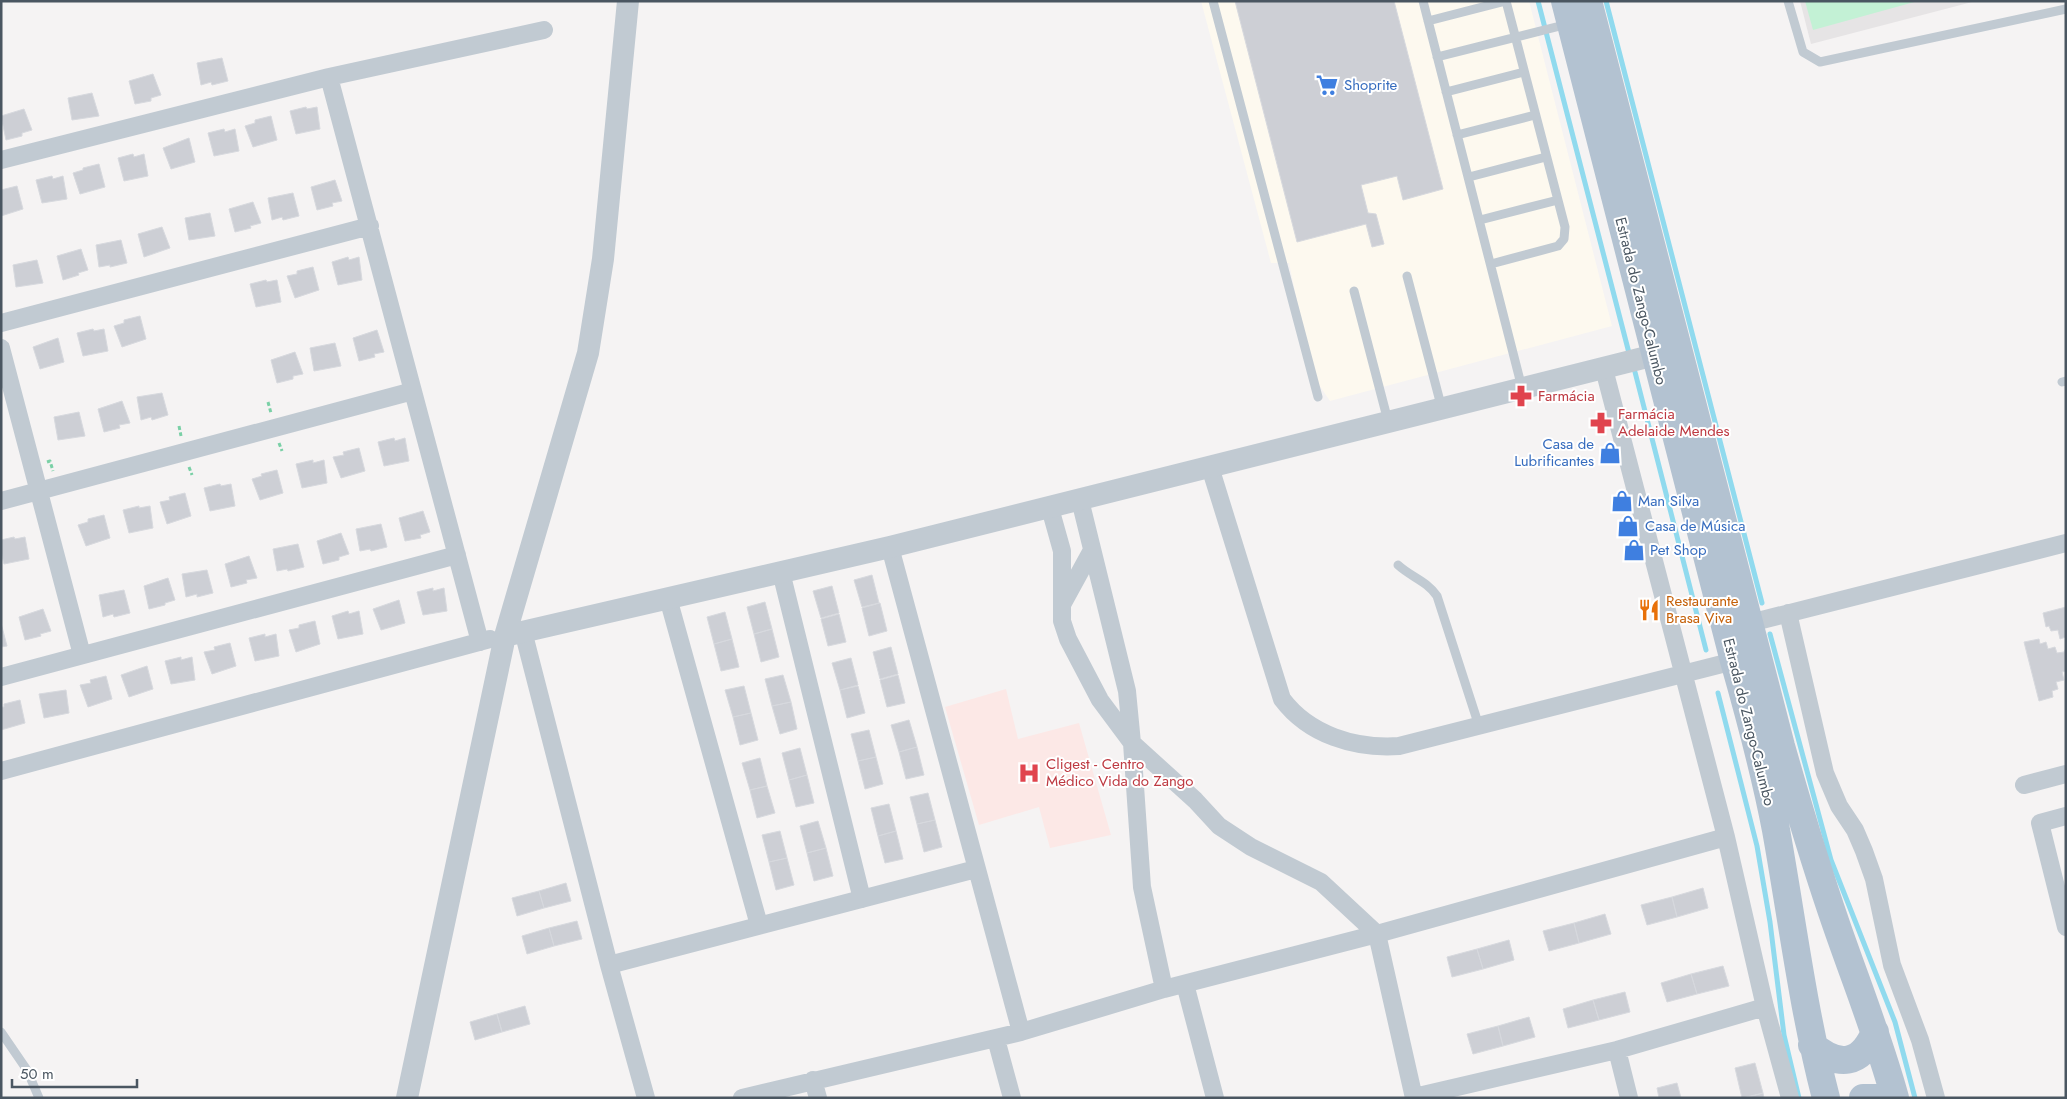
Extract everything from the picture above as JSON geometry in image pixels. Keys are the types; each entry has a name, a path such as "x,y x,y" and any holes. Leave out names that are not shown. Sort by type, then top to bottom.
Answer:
{"main road":[{"path":"1588,1 1768,618 1801,817 1836,924 1876,1032 1895,1098"},
{"name":"Estrada do Zango-Calumbo","path":"1562,18 1639,359 1717,665 1760,756 1774,820 1812,1045 1826,1098"},
{"path":"1812,1045 1824,1055 1836,1060 1850,1060 1862,1053 1870,1044 1876,1032"},
{"path":"1863,1098 1882,1098"}],"street":[{"path":"407,1098 514,633 588,353 596,314 628,1"},
{"path":"1,160 329,77 544,30"},
{"path":"329,77 480,642"},
{"path":"1,323 370,226"},
{"path":"1,348 82,655"},
{"path":"1,771 514,633 890,547 1639,359"},
{"path":"1604,369 1726,837 1765,1007 1790,1098"},
{"path":"1,501 413,391"},
{"path":"1210,467 1282,699 1292,713 1309,726 1334,738 1381,747 1399,746 1717,665"},
{"path":"1080,500 1127,691 1142,887 1164,989"},
{"path":"1050,508 1062,551 1062,621 1068,638 1100,700 1132,743 1195,800 1219,826 1251,848 1321,882 1378,934 1414,1097 1617,1050 1765,1007"},
{"path":"1936,1098 1920,1040 1892,965 1874,879 1864,850 1855,830 1840,806 1825,773 1768,618 2066,543"},
{"path":"890,547 1021,1032"},
{"path":"1063,603 1092,550"},
{"path":"1062,551 1103,592"},
{"path":"1,677 457,555"},
{"path":"781,572 862,899"},
{"path":"668,598 759,925"},
{"path":"514,633 646,1098"},
{"path":"2024,785 2066,774"},
{"path":"2066,816 2040,823 2066,927"},
{"path":"742,1098 996,1039 1164,989 1378,934 1726,837"},
{"path":"609,965 976,869"},
{"path":"1185,984 1215,1098"},
{"path":"996,1039 1012,1098"},
{"path":"1617,1050 1629,1098"},
{"path":"813,1080 818,1098"}],"lane":[{"path":"1214,1 1318,398"},
{"path":"1422,1 1480,220 1522,389"},
{"path":"1428,21 1506,1 1558,200 1565,227 1564,239 1558,246 1491,264"},
{"path":"1788,1 1803,52 1820,62 2066,9"},
{"path":"1437,56 1539,31 1562,18"},
{"path":"1446,92 1524,72"},
{"path":"1457,135 1535,115"},
{"path":"1468,178 1546,157"},
{"path":"1480,220 1558,200"},
{"path":"1408,276 1442,409"},
{"path":"1354,291 1388,423"},
{"path":"1398,566 1406,573 1432,588 1437,596 1479,726"},
{"path":"1,1032 27,1070 39,1098"}],"path":[{"path":"268,402 271,413"},
{"path":"179,426 181,436"},
{"path":"279,443 282,451"},
{"path":"50,461 53,471"},
{"path":"189,466 192,475"}],"shaded area":[{"name":"Shoprite","path":"1201,1 1529,1 1612,326 1330,401 1313,376 1289,263 1271,263"},
{"path":"1800,1 1976,1 1811,44"},
{"name":"Cligest - Centro Médico Vida do Zango","path":"1006,689 1018,739 1079,723 1111,835 1050,848 1039,807 979,825 945,707"}],"green space":[{"path":"1805,1 1918,1 1813,30"}],"building":[{"path":"1235,1 1394,1 1443,189 1403,200 1397,176 1361,185 1368,213 1376,214 1384,244 1372,247 1366,224 1297,242"},
{"path":"222,58 228,81 212,85 211,82 201,85 197,63"},
{"path":"153,74 161,95 151,98 151,101 135,104 129,81"},
{"path":"92,93 99,116 72,120 68,98"},
{"path":"306,107 307,109 317,107 320,129 296,134 290,111"},
{"path":"24,109 32,130 22,133 22,136 6,140 1,116"},
{"path":"271,116 277,140 253,147 245,126 255,123 255,120"},
{"path":"224,129 225,132 235,129 239,151 214,156 208,133"},
{"path":"189,138 195,162 171,169 163,148"},
{"path":"133,154 134,157 144,154 148,176 124,181 118,158"},
{"path":"99,164 105,187 80,194 73,173"},
{"path":"52,176 53,179 63,176 67,199 42,203 36,180"},
{"path":"335,180 342,201 332,203 333,206 317,210 311,187"},
{"path":"17,186 23,209 1,216 1,190"},
{"path":"293,193 299,216 283,220 282,217 272,220 268,198"},
{"path":"253,202 261,223 235,232 229,209"},
{"path":"210,213 215,236 189,240 185,218"},
{"path":"162,227 170,248 144,257 138,234"},
{"path":"121,240 127,263 110,267 110,265 99,267 96,245"},
{"path":"81,249 88,270 63,280 57,256"},
{"path":"348,257 349,260 359,257 362,280 338,285 332,262"},
{"path":"37,260 43,283 16,287 13,265"},
{"path":"313,267 319,290 295,298 287,276"},
{"path":"266,280 267,282 277,280 281,302 256,307 250,284"},
{"path":"140,316 146,339 122,347 114,326 124,323 124,320"},
{"path":"93,329 94,331 104,329 108,351 83,356 77,333"},
{"path":"377,330 384,352 374,354 375,357 359,361 353,338"},
{"path":"58,338 64,362 40,369 33,347"},
{"path":"335,343 341,366 314,371 310,348"},
{"path":"295,352 303,374 277,383 271,360"},
{"path":"162,393 168,415 152,420 151,417 141,420 137,397"},
{"path":"122,401 130,423 119,425 120,428 104,432 98,409"},
{"path":"79,412 85,436 58,440 54,417"},
{"path":"394,438 395,441 405,438 409,461 384,466 378,442"},
{"path":"359,448 365,471 341,478 333,457 344,455 343,452"},
{"path":"313,460 313,463 324,460 327,483 302,488 296,464"},
{"path":"277,470 283,493 260,500 252,479 262,476 261,474"},
{"path":"220,484 221,486 231,484 235,506 210,511 204,488"},
{"path":"185,493 191,516 167,524 160,502 170,500 169,497"},
{"path":"139,506 139,508 150,506 153,528 129,533 123,510"},
{"path":"423,511 430,532 420,535 421,538 405,541 399,518"},
{"path":"104,515 110,538 86,546 78,525 88,522 88,519"},
{"path":"381,524 387,547 371,551 370,549 360,551 356,529"},
{"path":"341,533 349,554 339,557 339,560 323,564 317,541"},
{"path":"14,537 15,539 25,537 29,559 4,564 1,540"},
{"path":"298,544 304,567 288,571 287,569 277,571 273,549"},
{"path":"249,556 257,578 246,580 247,583 231,587 225,564"},
{"path":"207,570 213,593 197,597 197,594 186,597 182,574"},
{"path":"872,575 879,603 862,607 854,580"},
{"path":"168,578 175,600 149,609 144,586"},
{"path":"832,586 839,613 821,618 813,591"},
{"path":"433,588 433,591 444,588 447,611 423,615 417,592"},
{"path":"124,590 130,613 114,617 113,614 103,617 99,595"},
{"path":"399,600 405,623 381,630 373,609"},
{"path":"765,602 772,629 754,634 747,607"},
{"path":"880,603 887,631 869,636 862,608"},
{"path":"2066,607 2066,637 2060,639 2058,630 2051,631 2049,626 2046,627 2043,613"},
{"path":"43,609 51,631 25,640 19,617"},
{"path":"348,611 349,614 359,611 363,634 338,639 332,616"},
{"path":"725,612 732,639 714,644 707,617"},
{"path":"839,614 846,642 828,646 821,619"},
{"path":"315,621 320,644 296,652 289,630"},
{"path":"1,623 7,646 1,647"},
{"path":"772,629 779,657 761,662 754,634"},
{"path":"265,634 265,637 276,634 279,656 255,661 249,638"},
{"path":"732,639 739,667 721,671 714,644"},
{"path":"2039,639 2040,644 2046,642 2048,649 2055,647 2057,653 2064,652 2066,648 2066,671 2062,672 2064,680 2056,682 2058,689 2052,691 2053,697 2039,701 2024,642"},
{"path":"230,643 236,666 212,674 204,652 215,650 214,647"},
{"path":"891,647 898,674 880,679 873,652"},
{"path":"181,657 181,660 192,657 195,680 171,684 165,661"},
{"path":"851,658 858,685 840,690 832,663"},
{"path":"147,666 153,689 129,697 121,675"},
{"path":"783,675 791,702 772,706 765,679"},
{"path":"898,675 905,703 887,707 880,680"},
{"path":"106,676 112,699 88,707 80,685 91,683 90,680"},
{"path":"744,686 751,713 733,717 725,690"},
{"path":"858,686 865,713 847,718 840,690"},
{"path":"66,690 69,713 44,718 39,694"},
{"path":"20,700 25,723 1,730 1,707 4,707 4,704"},
{"path":"791,702 797,729 780,734 772,706"},
{"path":"751,713 758,740 740,745 733,717"},
{"path":"909,720 917,747 899,752 891,725"},
{"path":"869,730 876,757 858,761 851,734"},
{"path":"917,747 924,775 906,779 899,752"},
{"path":"800,748 807,775 789,780 782,753"},
{"path":"876,757 883,784 865,789 858,761"},
{"path":"760,758 767,786 750,790 742,763"},
{"path":"807,775 814,803 796,807 789,780"},
{"path":"767,786 775,813 757,818 750,790"},
{"path":"928,793 935,820 917,824 910,797"},
{"path":"889,804 896,831 878,836 871,808"},
{"path":"935,820 942,847 924,852 917,824"},
{"path":"818,821 826,848 807,853 800,826"},
{"path":"780,831 787,858 769,862 762,835"},
{"path":"896,831 903,859 885,863 878,836"},
{"path":"826,848 833,876 814,881 807,853"},
{"path":"787,858 794,885 776,890 769,862"},
{"path":"566,883 571,901 544,908 539,891"},
{"path":"1703,888 1708,908 1677,917 1672,897"},
{"path":"539,891 544,908 517,916 512,898"},
{"path":"1672,897 1677,917 1647,925 1641,905"},
{"path":"1605,914 1611,934 1579,943 1574,923"},
{"path":"577,921 582,939 554,946 549,928"},
{"path":"1574,923 1579,943 1549,951 1543,931"},
{"path":"549,928 554,946 527,954 522,936"},
{"path":"1509,940 1514,960 1483,969 1477,949"},
{"path":"1477,949 1483,969 1452,977 1447,957"},
{"path":"1723,966 1729,986 1697,994 1691,974"},
{"path":"1691,974 1697,994 1667,1002 1661,983"},
{"path":"1625,992 1630,1012 1599,1020 1593,1000"},
{"path":"1593,1000 1599,1020 1568,1028 1563,1009"},
{"path":"525,1006 530,1024 502,1032 497,1014"},
{"path":"497,1014 502,1032 475,1040 470,1022"},
{"path":"1529,1017 1535,1037 1503,1046 1498,1026"},
{"path":"1498,1026 1503,1046 1473,1054 1467,1034"},
{"path":"1755,1063 1763,1093 1742,1098 1735,1068"},
{"path":"1677,1083 1681,1098 1659,1098 1657,1088"},
{"path":"1763,1093 1764,1098 1746,1098"}],"waterway":[{"path":"1538,1 1629,353"},
{"path":"1606,1 1762,603"},
{"path":"1635,372 1706,650"},
{"path":"1770,634 1831,860 1895,1022 1915,1098"},
{"path":"1718,693 1757,846 1770,922 1784,1035 1799,1098"}],"place":[{"name":"Shoprite","path":"1327,85"},
{"name":"Farmácia","path":"1521,396"},
{"name":"Farmácia Adelaide Mendes","path":"1601,423"},
{"name":"Casa de Lubrificantes","path":"1610,453"},
{"name":"Man Silva","path":"1622,501"},
{"name":"Casa de Música","path":"1628,526"},
{"name":"Pet Shop","path":"1634,550"},
{"name":"Restaurante Brasa Viva","path":"1649,610"},
{"name":"Cligest - Centro Médico Vida do Zango","path":"1029,773"}]}
